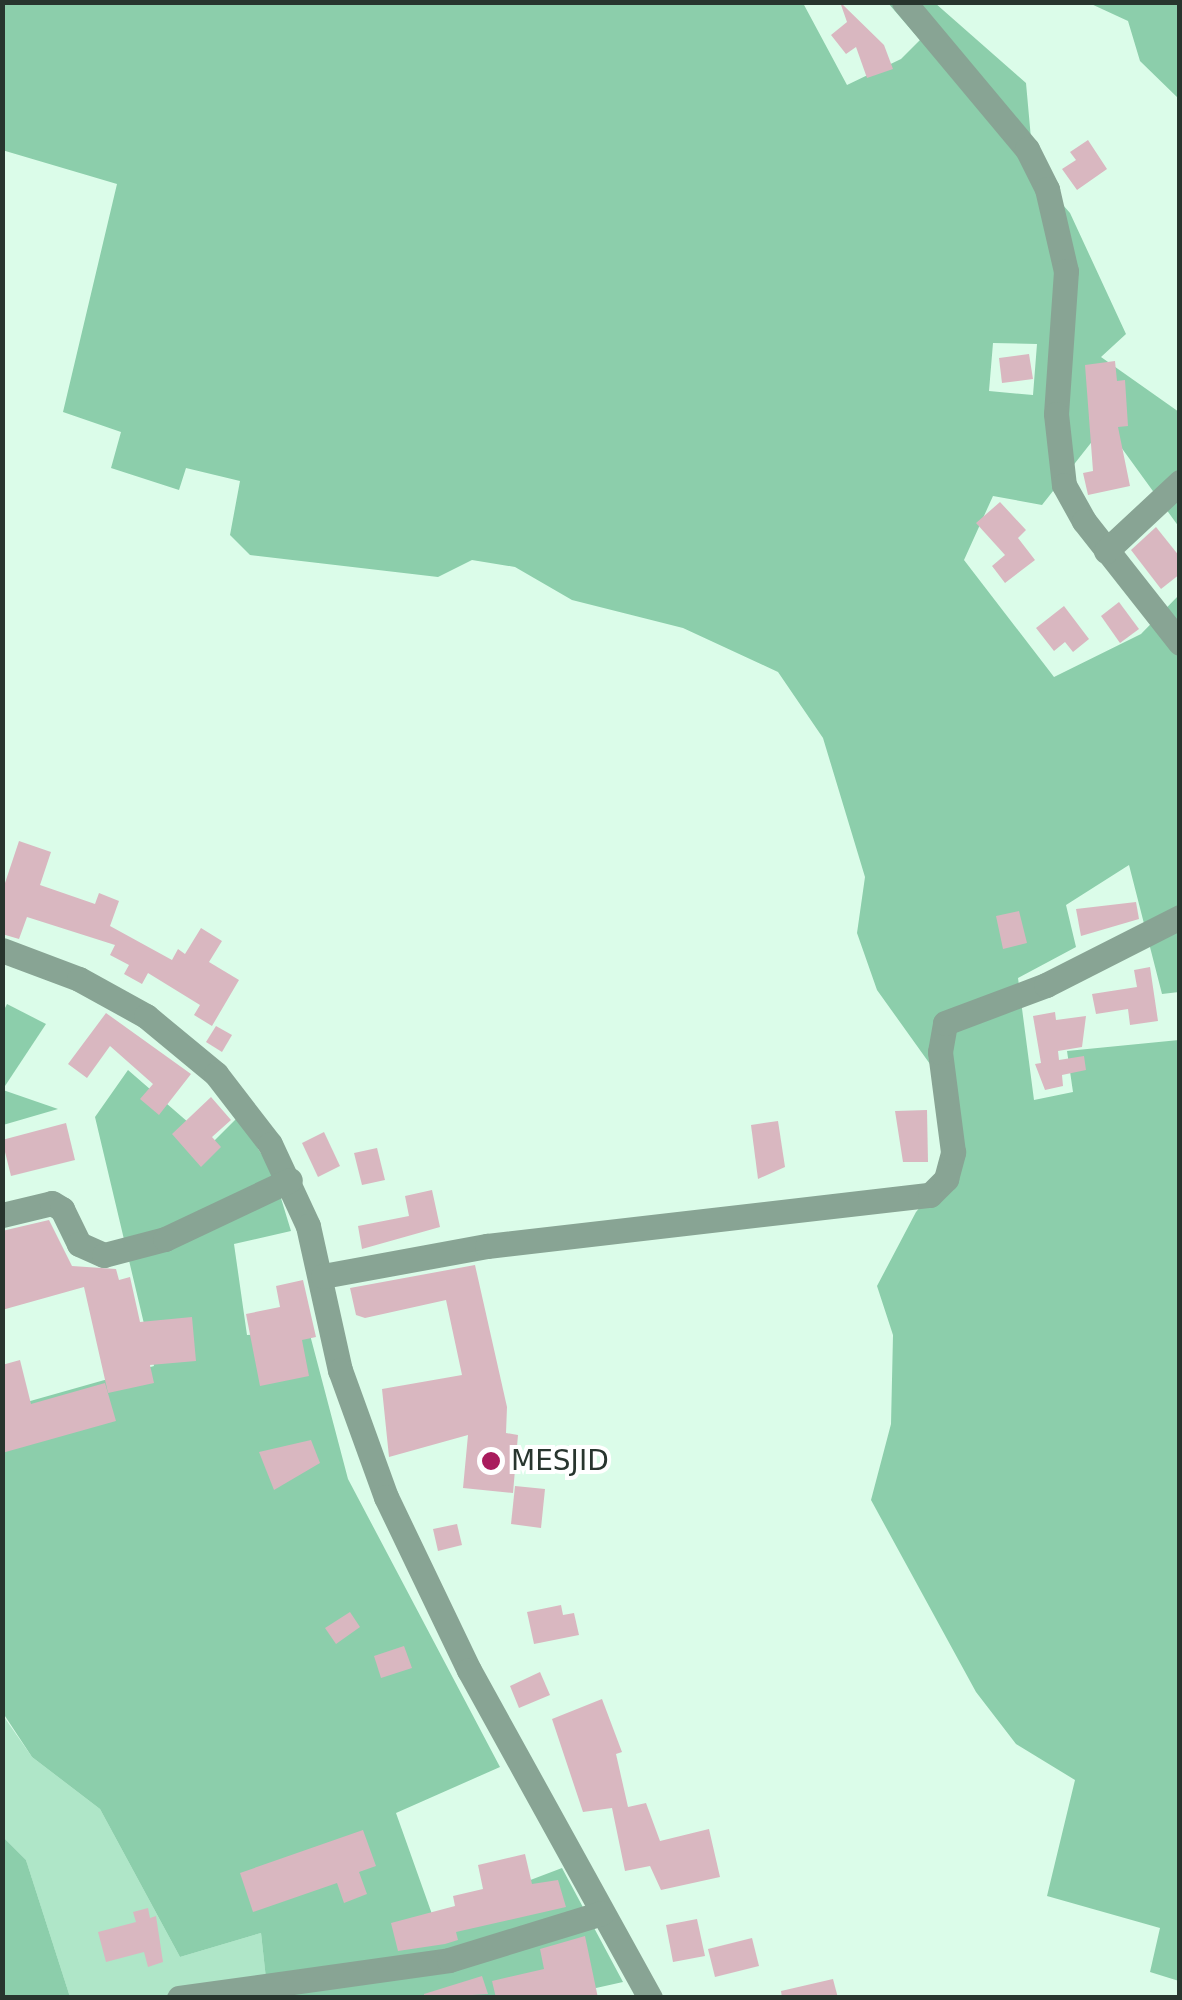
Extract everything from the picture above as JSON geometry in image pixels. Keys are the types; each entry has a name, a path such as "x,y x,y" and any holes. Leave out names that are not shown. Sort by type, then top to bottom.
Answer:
{"street":[{"path":"904,2 1026,149 1047,189 1066,271 1059,466 1070,499 1180,643"},
{"path":"1106,551 1180,482"},
{"path":"323,1276 488,1246 930,1195 946,1179 953,1152 941,1027 1046,984 1180,917"},
{"path":"2,950 108,994 184,1045 242,1104 290,1180 323,1276 340,1370 386,1497 469,1670 650,1998"},
{"path":"2,1215 59,1206 79,1244 104,1254 165,1239 290,1180"},
{"path":"178,1998 436,1962 602,1913"}],"green space":[{"path":"3,3 803,3 847,85 901,59 920,40 888,3 935,3 1026,83 1034,172 1070,213 1126,334 1101,357 1179,412 1179,527 1105,425 1042,505 993,496 964,560 1054,677 1141,634 1179,595 1179,992 1162,994 1129,865 1066,905 1076,947 1018,978 1034,1100 1073,1092 1067,1051 1179,1040 1179,1981 1150,1972 1160,1928 1047,1896 1075,1780 1016,1744 976,1692 871,1500 891,1424 893,1335 877,1286 916,1212 949,1173 950,1092 877,990 857,933 865,877 823,738 778,672 683,628 572,600 515,567 472,560 438,577 250,555 230,535 240,481 186,468 179,490 111,468 121,432 63,412 117,184 2,150","holes":["993,343 1037,344 1033,395 989,391"]},
{"path":"1089,3 1179,3 1179,99 1140,61 1128,21"},
{"path":"7,1004 46,1024 3,1089 3,1012"},
{"path":"128,1070 212,1143 238,1117 273,1172 291,1231 234,1244 247,1335 309,1331 348,1479 500,1767 396,1813 433,1917 562,1868 623,1982 551,1998 268,1997 261,1933 180,1957 100,1809 32,1757 3,1713 2,1409 154,1366 95,1117"},
{"path":"3,1090 58,1109 3,1125"},
{"path":"2,1714 32,1757 100,1809 180,1957 261,1933 268,1997 70,1997 26,1860 3,1837"},
{"path":"3,1837 26,1860 70,1997 3,1997"}],"building":[{"path":"840,2 884,45 893,69 867,78 856,47 846,54 831,35 847,22"},
{"path":"1088,140 1107,169 1077,190 1062,169 1076,160 1070,152"},
{"path":"1029,354 1033,379 1002,383 999,358"},
{"path":"1115,361 1117,381 1125,380 1128,426 1118,427 1130,486 1088,495 1083,473 1093,471 1085,365"},
{"path":"1000,502 1026,530 1018,538 1035,560 1005,583 992,566 1005,555 976,523"},
{"path":"1156,527 1180,557 1180,574 1161,589 1131,550"},
{"path":"1119,602 1139,629 1120,643 1101,616"},
{"path":"1064,606 1089,639 1073,652 1065,642 1054,651 1036,628"},
{"path":"19,841 51,852 40,885 95,904 99,893 119,901 110,926 172,960 178,949 185,954 201,928 222,941 209,962 239,980 212,1026 194,1015 200,1005 148,973 142,984 124,974 129,965 110,955 115,945 27,917 19,939 2,934 2,892"},
{"path":"1136,902 1139,919 1081,936 1076,909"},
{"path":"1019,911 1027,943 1003,949 996,916"},
{"path":"1150,967 1158,1021 1130,1025 1128,1009 1096,1014 1092,994 1137,987 1134,970"},
{"path":"1055,1012 1056,1020 1086,1016 1082,1047 1058,1051 1059,1060 1084,1056 1086,1070 1062,1075 1063,1086 1045,1090 1035,1064 1041,1063 1033,1016"},
{"path":"106,1013 191,1074 159,1115 140,1099 153,1084 110,1046 87,1078 68,1064"},
{"path":"216,1026 232,1035 222,1052 206,1042"},
{"path":"211,1097 231,1120 212,1137 221,1147 201,1167 172,1134"},
{"path":"927,1110 928,1162 903,1162 895,1111"},
{"path":"778,1121 785,1167 758,1179 751,1125"},
{"path":"66,1123 75,1160 11,1176 2,1140"},
{"path":"324,1132 340,1166 318,1177 302,1143"},
{"path":"377,1148 385,1180 362,1185 354,1153"},
{"path":"432,1190 440,1227 362,1249 358,1226 409,1216 405,1196"},
{"path":"49,1220 72,1266 116,1269 119,1280 130,1277 140,1322 192,1317 196,1361 150,1365 154,1383 108,1393 84,1287 2,1310 2,1231"},
{"path":"475,1265 507,1407 506,1433 518,1435 513,1493 463,1488 468,1435 389,1457 382,1389 462,1375 446,1300 365,1318 356,1315 350,1288"},
{"path":"303,1280 316,1337 302,1340 309,1376 260,1386 246,1314 280,1307 276,1286"},
{"path":"20,1360 31,1404 105,1383 116,1421 2,1453 2,1365"},
{"path":"311,1440 320,1463 274,1490 259,1452"},
{"path":"515,1486 545,1489 541,1528 511,1524"},
{"path":"457,1524 462,1545 438,1551 433,1529"},
{"path":"561,1605 563,1615 574,1613 579,1635 534,1644 527,1612"},
{"path":"350,1612 360,1627 336,1644 325,1628"},
{"path":"404,1646 412,1668 381,1678 374,1656"},
{"path":"540,1672 550,1695 519,1708 510,1686"},
{"path":"602,1699 622,1752 616,1754 628,1807 646,1803 660,1841 709,1829 720,1877 661,1890 650,1866 625,1871 612,1808 583,1812 552,1719"},
{"path":"363,1830 376,1866 359,1872 367,1894 344,1903 337,1883 253,1912 240,1873"},
{"path":"525,1854 532,1884 558,1880 566,1907 456,1932 458,1940 445,1944 398,1951 391,1923 455,1906 453,1896 483,1889 478,1865"},
{"path":"148,1908 150,1918 156,1916 163,1962 148,1967 144,1952 106,1962 98,1932 136,1922 133,1912"},
{"path":"697,1919 705,1956 673,1962 666,1925"},
{"path":"585,1936 598,1998 496,1998 492,1981 544,1969 540,1949"},
{"path":"752,1938 759,1966 715,1977 708,1949"},
{"path":"482,1976 488,1994 424,1998 424,1994"},
{"path":"833,1979 838,1998 782,1998 781,1991"}],"place":[{"name":"MESJID","path":"491,1461"}]}
